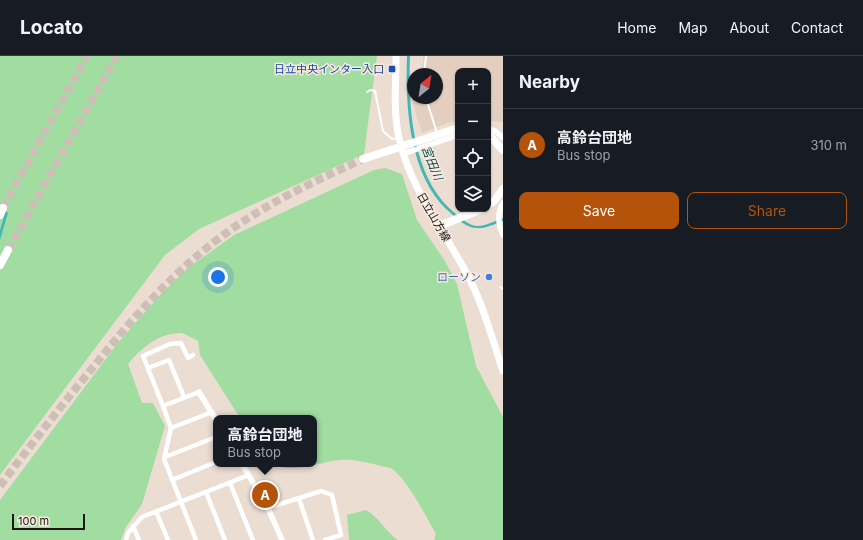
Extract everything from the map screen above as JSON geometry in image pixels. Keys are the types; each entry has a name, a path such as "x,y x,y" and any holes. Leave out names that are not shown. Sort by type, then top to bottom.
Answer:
{"highway":[{"path":"363,159 455,129"},
{"path":"491,137 503,150"},
{"path":"491,203 503,189"},
{"path":"439,226 448,221 474,212"},
{"path":"0,265 8,250"}],"main road":[{"name":"日立山方線","path":"396,56 396,113 403,154 415,185 473,286 503,370"}],"street":[{"path":"491,130 495,131 503,138"},
{"path":"403,154 455,136"},
{"path":"503,203 499,214 499,225 503,235"},
{"path":"193,356 188,358 181,343 170,344 143,356 171,428 164,457 196,540"},
{"path":"148,368 169,360 184,397"},
{"path":"163,406 199,392 214,415"},
{"path":"171,428 212,412"},
{"path":"164,457 213,438"},
{"path":"172,480 213,463"},
{"path":"244,467 268,508 282,540"},
{"path":"126,540 128,533 142,517 249,475"},
{"path":"230,482 253,540"},
{"path":"268,508 321,491 332,495 341,535 325,540"},
{"path":"206,492 225,540"},
{"path":"299,499 313,540"},
{"path":"156,511 168,540"},
{"path":"133,526 139,540"}],"lane":[{"path":"425,68 426,56"},
{"path":"367,92 370,90 376,91 382,131 392,139 399,137"},
{"path":"428,104 440,142"}],"shaded area":[{"path":"423,56 503,56 503,122 491,121 491,68 455,68 455,122 450,122 422,133 413,104 443,104 443,68 422,68"},
{"path":"264,482 273,487 276,493 265,496 259,485"}],"green space":[{"path":"0,56 377,56 364,154 199,229 165,255 0,475"},
{"path":"385,168 402,174 417,220 445,261 457,284 476,366 503,417 503,540 434,540 436,534 416,498 404,481 391,468 360,461 347,460 317,464 317,415 238,415 200,355 198,341 181,333 165,336 151,342 128,364 142,403 153,403 165,426 142,504 126,527 121,540 0,540 0,500 117,344 160,295 188,268 234,235 374,170"},
{"path":"282,467 302,467 298,468"},
{"path":"366,510 375,516 398,540 349,540 347,515"}],"water":[{"path":"407,56 410,56 410,68 407,68"},
{"path":"408,104 411,104 416,141 422,163 430,182 441,200 468,223 480,226 503,218 503,221 483,228 473,228 461,222 438,200 427,183 419,163 409,120"},
{"path":"0,207 8,213 0,240 0,230 5,213 0,210"}],"tunnel":[{"path":"3,208 87,56"},
{"path":"8,250 117,56"},
{"path":"0,486 49,422 113,343 172,278 205,249 238,224 273,203 363,159"}],"place":[{"name":"日立中央インター入口","path":"392,69"},
{"name":"ローソン","path":"489,277"},
{"name":"高鈴台団地","path":"265,495"}],"water label":[{"name":"宮田川","path":"432,163"}]}
